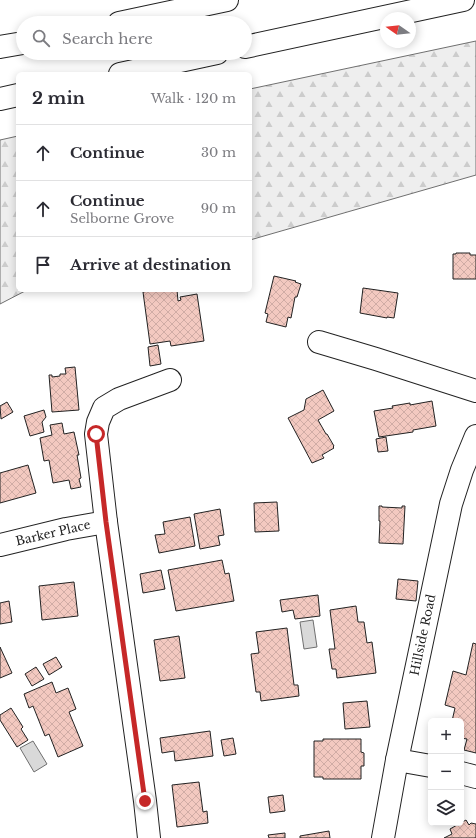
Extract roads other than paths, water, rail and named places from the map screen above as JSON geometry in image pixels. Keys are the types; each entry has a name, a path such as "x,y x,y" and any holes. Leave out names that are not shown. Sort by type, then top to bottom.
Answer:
{"main road":[{"path":"151,16 227,0"},
{"path":"252,45 463,0"},
{"path":"0,47 16,44"},
{"path":"129,72 185,60"},
{"path":"0,99 16,95"},
{"path":"319,342 476,391"},
{"path":"149,838 106,522 96,434 98,422 104,408 119,399 170,380"},
{"name":"Hillside Road","path":"383,838 451,504 462,470 476,436"},
{"name":"Barker Place","path":"0,546 66,529 106,522"},
{"path":"398,760 428,765"},
{"path":"464,774 476,777"}]}
